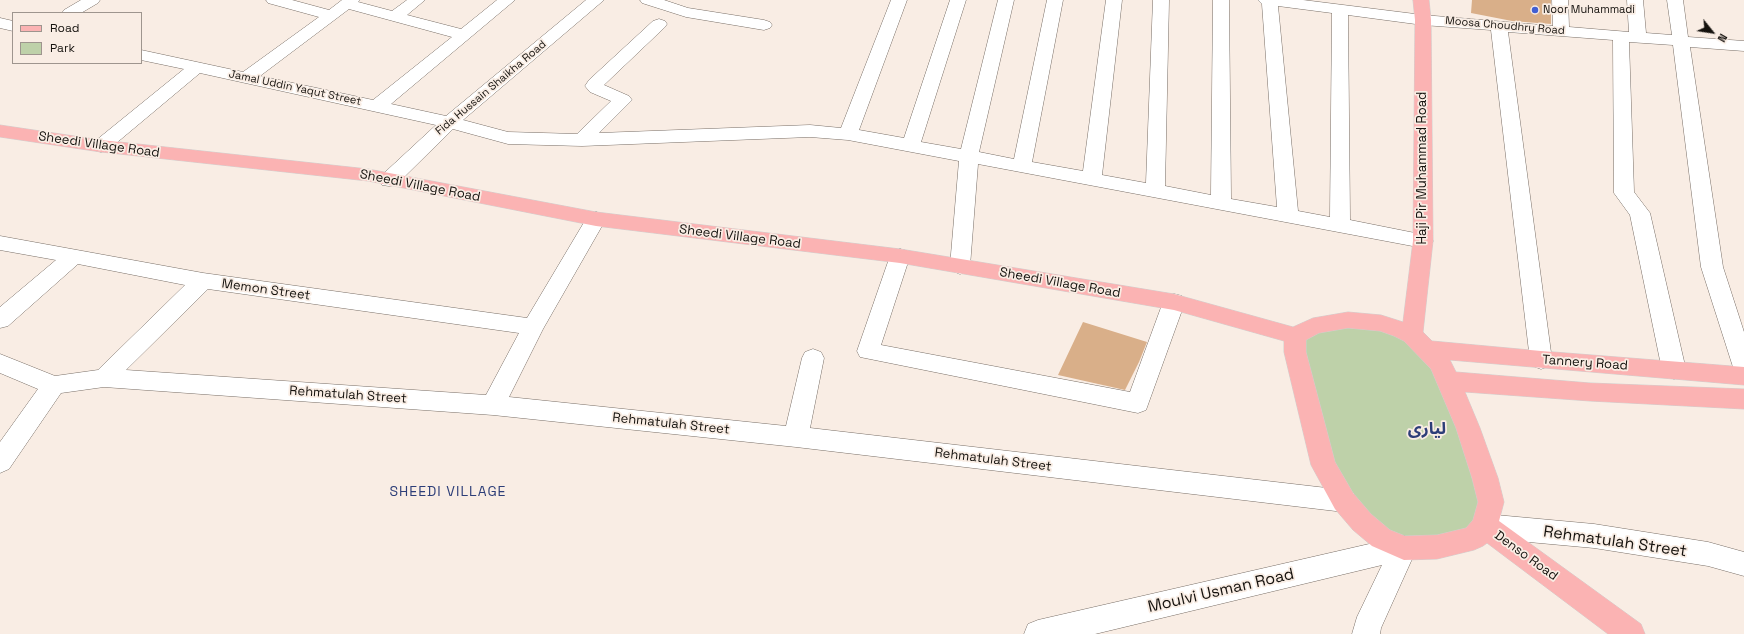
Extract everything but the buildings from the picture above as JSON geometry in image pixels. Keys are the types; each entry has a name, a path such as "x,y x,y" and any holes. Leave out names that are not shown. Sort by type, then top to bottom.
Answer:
{"main road":[{"name":"Haji Pir Muhammad Road","path":"1420,342 1423,241 1423,20 1421,0"},
{"name":"Sheedi Village Road","path":"0,131 101,146 368,175 596,219 900,256 1174,302 1294,336"},
{"path":"1485,526 1474,538 1457,544 1437,547 1404,548 1381,538 1362,522 1344,501 1323,465 1295,352 1294,336 1313,326 1348,320 1381,323 1402,330 1420,342 1440,363 1449,381 1590,392 1744,399"},
{"name":"Tannery Road","path":"1420,342 1542,360 1744,376"},
{"name":"Denso Road","path":"1449,381 1486,478 1491,502 1485,526 1631,634"}],"street":[{"path":"72,12 92,0"},
{"path":"274,0 331,16"},
{"path":"395,16 417,0"},
{"path":"377,106 507,0"},
{"name":"Fida Hussain Shaikha Road","path":"389,180 449,122 596,0"},
{"path":"648,0 686,12 764,25"},
{"path":"848,134 899,0"},
{"path":"911,145 958,0"},
{"path":"960,266 969,156 1006,0"},
{"path":"1022,166 1055,0"},
{"path":"1092,179 1114,0"},
{"path":"1155,191 1161,0"},
{"path":"1221,0 1221,203"},
{"name":"Moosa Choudhry Road","path":"1266,0 1423,20 1744,46"},
{"path":"1270,0 1288,216"},
{"path":"1560,0 1561,31"},
{"path":"1636,0 1629,36 1624,193 1640,213 1674,370"},
{"path":"1675,0 1712,267 1744,367"},
{"path":"246,78 350,2 464,35"},
{"path":"1340,9 1340,226"},
{"path":"0,23 12,26"},
{"path":"582,140 623,100 596,88 594,86 595,84 659,24"},
{"path":"1499,26 1542,360"},
{"name":"Jamal Uddin Yaqut Street","path":"142,55 449,122 508,138 582,140 810,131 848,134 1423,241"},
{"path":"101,146 196,67"},
{"path":"493,405 533,327 596,219"},
{"name":"Memon Street","path":"0,243 203,282 533,327"},
{"path":"0,320 74,256"},
{"path":"900,256 868,351 1138,403 1174,302"},
{"path":"104,378 203,282"},
{"path":"796,437 813,358"},
{"path":"0,363 54,385 0,462"},
{"name":"Rehmatulah Street","path":"54,385 104,378 493,405 796,437 1344,501"},
{"name":"Rehmatulah Street","path":"1485,526 1594,536 1708,554 1744,564"},
{"path":"1370,632 1404,548"},
{"name":"Moulvi Usman Road","path":"1038,634 1404,548"}],"green space":[{"path":"1345,319 1408,334 1445,381 1485,524 1404,548 1344,501 1295,352 1308,326"}],"place":[{"name":"Noor Muhammadi","path":"1535,10"}],"district":[{"name":"لیاری","path":"1427,429"},
{"name":"SHEEDI VILLAGE","path":"448,492"}]}
